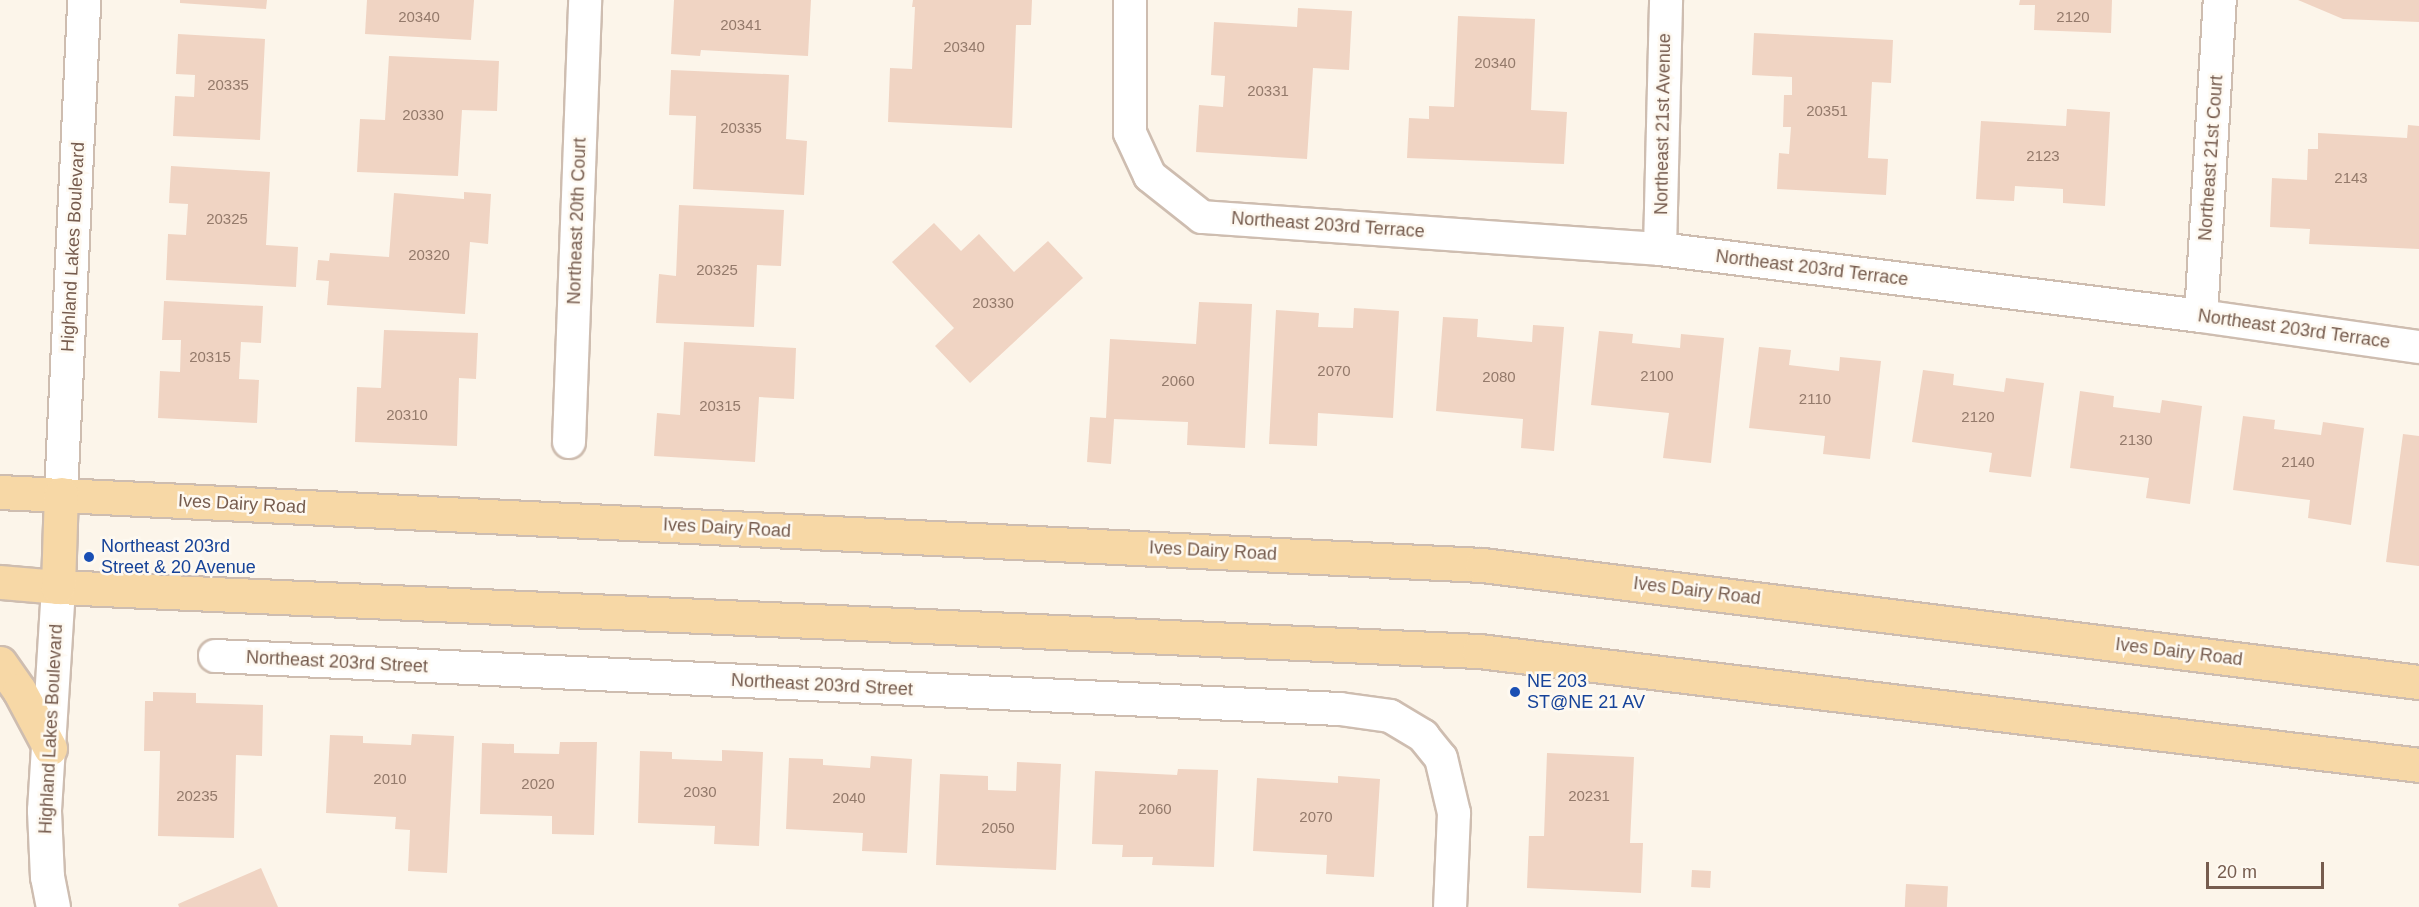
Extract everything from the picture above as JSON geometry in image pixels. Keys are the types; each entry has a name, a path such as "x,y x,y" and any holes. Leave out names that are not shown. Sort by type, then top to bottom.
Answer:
{"main road":[{"name":"Ives Dairy Road","path":"0,492 1482,565 2419,682"},
{"path":"58,587 61,494"},
{"path":"0,582 58,587 1479,651 2419,765"},
{"path":"0,663 19,690 50,748"}],"street":[{"name":"Highland Lakes Boulevard","path":"61,494 84,0"},
{"name":"Northeast 20th Court","path":"569,442 585,0"},
{"name":"Northeast 203rd Terrace","path":"1130,0 1130,133 1150,176 1202,217 1660,249 2201,316 2419,347"},
{"name":"Northeast 21st Avenue","path":"1660,249 1666,0"},
{"name":"Northeast 21st Court","path":"2201,316 2220,0"},
{"name":"Highland Lakes Boulevard","path":"53,907 47,877 44,810 50,748 58,587"},
{"name":"Northeast 203rd Street","path":"215,656 1340,709 1390,716 1423,736 1441,758 1454,813 1450,907"}],"building":[{"path":"180,0 267,0 266,9 180,3"},
{"path":"367,0 474,0 471,40 365,34"},
{"path":"674,0 811,0 808,56 701,50 700,56 671,54"},
{"path":"913,0 1032,0 1031,25 1016,25 1012,128 888,122 890,68 912,69 915,7 912,7"},
{"path":"2020,0 2112,0 2111,33 2034,30 2035,5 2019,5"},
{"path":"2298,0 2419,0 2419,22 2343,19"},
{"path":"1298,8 1352,11 1349,70 1313,68 1307,159 1196,152 1199,105 1223,107 1225,76 1211,75 1214,22 1297,27"},
{"path":"1458,16 1535,19 1531,110 1567,112 1564,164 1407,158 1409,118 1429,119 1429,106 1454,107"},
{"path":"1754,33 1893,40 1891,83 1872,82 1868,158 1888,159 1886,195 1777,189 1779,153 1789,154 1791,127 1783,127 1784,95 1792,95 1792,77 1752,75"},
{"path":"178,34 265,39 260,140 173,136 175,96 194,97 195,75 176,74"},
{"path":"389,56 499,61 497,111 462,110 458,176 357,172 360,119 385,120"},
{"path":"671,70 789,75 786,139 807,141 804,195 693,189 696,116 669,115"},
{"path":"2067,109 2110,112 2105,206 2063,203 2063,189 2015,186 2014,201 1976,199 1981,121 2066,126"},
{"path":"2408,125 2419,126 2419,249 2309,244 2310,229 2270,227 2272,178 2307,180 2308,149 2318,149 2318,133 2407,138"},
{"path":"171,166 270,172 266,245 298,247 296,287 166,280 168,234 186,235 188,204 169,203"},
{"path":"464,192 491,194 488,244 470,242 465,314 327,305 329,281 316,280 318,260 329,261 330,253 389,257 394,193 464,199"},
{"path":"679,205 784,210 781,266 757,265 754,327 656,323 659,274 676,276"},
{"path":"934,223 961,251 979,234 1014,272 1048,241 1083,278 970,383 935,346 954,328 892,262"},
{"path":"164,301 263,306 261,343 241,342 239,379 259,380 257,423 158,418 160,371 180,372 181,340 162,340"},
{"path":"1199,302 1252,304 1245,448 1187,445 1188,422 1114,419 1111,464 1087,462 1090,417 1106,418 1110,339 1196,344"},
{"path":"1354,308 1399,311 1393,418 1318,413 1317,446 1269,444 1276,310 1319,313 1318,327 1353,328"},
{"path":"1443,317 1478,319 1477,337 1532,342 1533,325 1564,327 1554,451 1521,448 1523,419 1436,411"},
{"path":"384,330 478,333 476,379 459,378 457,446 355,442 357,387 381,388"},
{"path":"1599,331 1633,334 1632,343 1680,348 1681,334 1724,338 1711,463 1663,458 1669,413 1591,405"},
{"path":"684,342 796,348 794,399 759,397 755,462 654,456 657,413 680,415"},
{"path":"1759,347 1791,350 1789,365 1839,371 1840,357 1881,361 1870,459 1823,454 1825,436 1749,428"},
{"path":"1923,370 1954,374 1953,385 2004,392 2006,378 2044,383 2031,477 1989,472 1992,453 1912,442"},
{"path":"2080,391 2114,396 2113,407 2160,413 2162,400 2202,406 2190,504 2146,498 2149,478 2070,468"},
{"path":"2243,416 2275,420 2274,429 2321,435 2323,422 2364,428 2351,525 2308,518 2310,500 2233,490"},
{"path":"2403,434 2419,436 2419,566 2386,562"},
{"path":"153,692 196,693 196,703 263,705 262,756 236,755 234,838 158,836 160,751 144,751 145,701 153,701"},
{"path":"412,734 454,736 447,873 408,871 410,830 395,829 396,817 326,813 330,735 363,736 363,743 411,745"},
{"path":"560,742 597,742 594,835 552,834 552,816 480,814 482,743 514,744 514,753 559,754"},
{"path":"722,750 763,752 759,846 714,844 715,826 638,823 640,751 672,752 672,759 722,761"},
{"path":"1547,753 1634,757 1630,843 1643,843 1641,893 1527,888 1529,836 1544,836"},
{"path":"871,756 912,759 907,853 862,851 863,833 786,829 789,758 823,759 823,765 870,768"},
{"path":"1017,762 1061,764 1056,870 936,865 940,774 988,776 988,790 1016,791"},
{"path":"1178,769 1218,770 1214,867 1152,865 1153,857 1122,857 1123,845 1092,844 1095,771 1177,775"},
{"path":"1338,776 1380,779 1374,877 1326,874 1327,855 1253,851 1257,778 1338,783"},
{"path":"261,868 278,907 179,907 178,904"},
{"path":"1692,870 1711,871 1710,888 1691,887"},
{"path":"1906,884 1948,886 1947,907 1905,907"}],"place":[{"name":"Northeast 203rd Street & 20 Avenue","path":"89,557"},
{"name":"NE 203 ST@NE 21 AV","path":"1515,692"}]}
